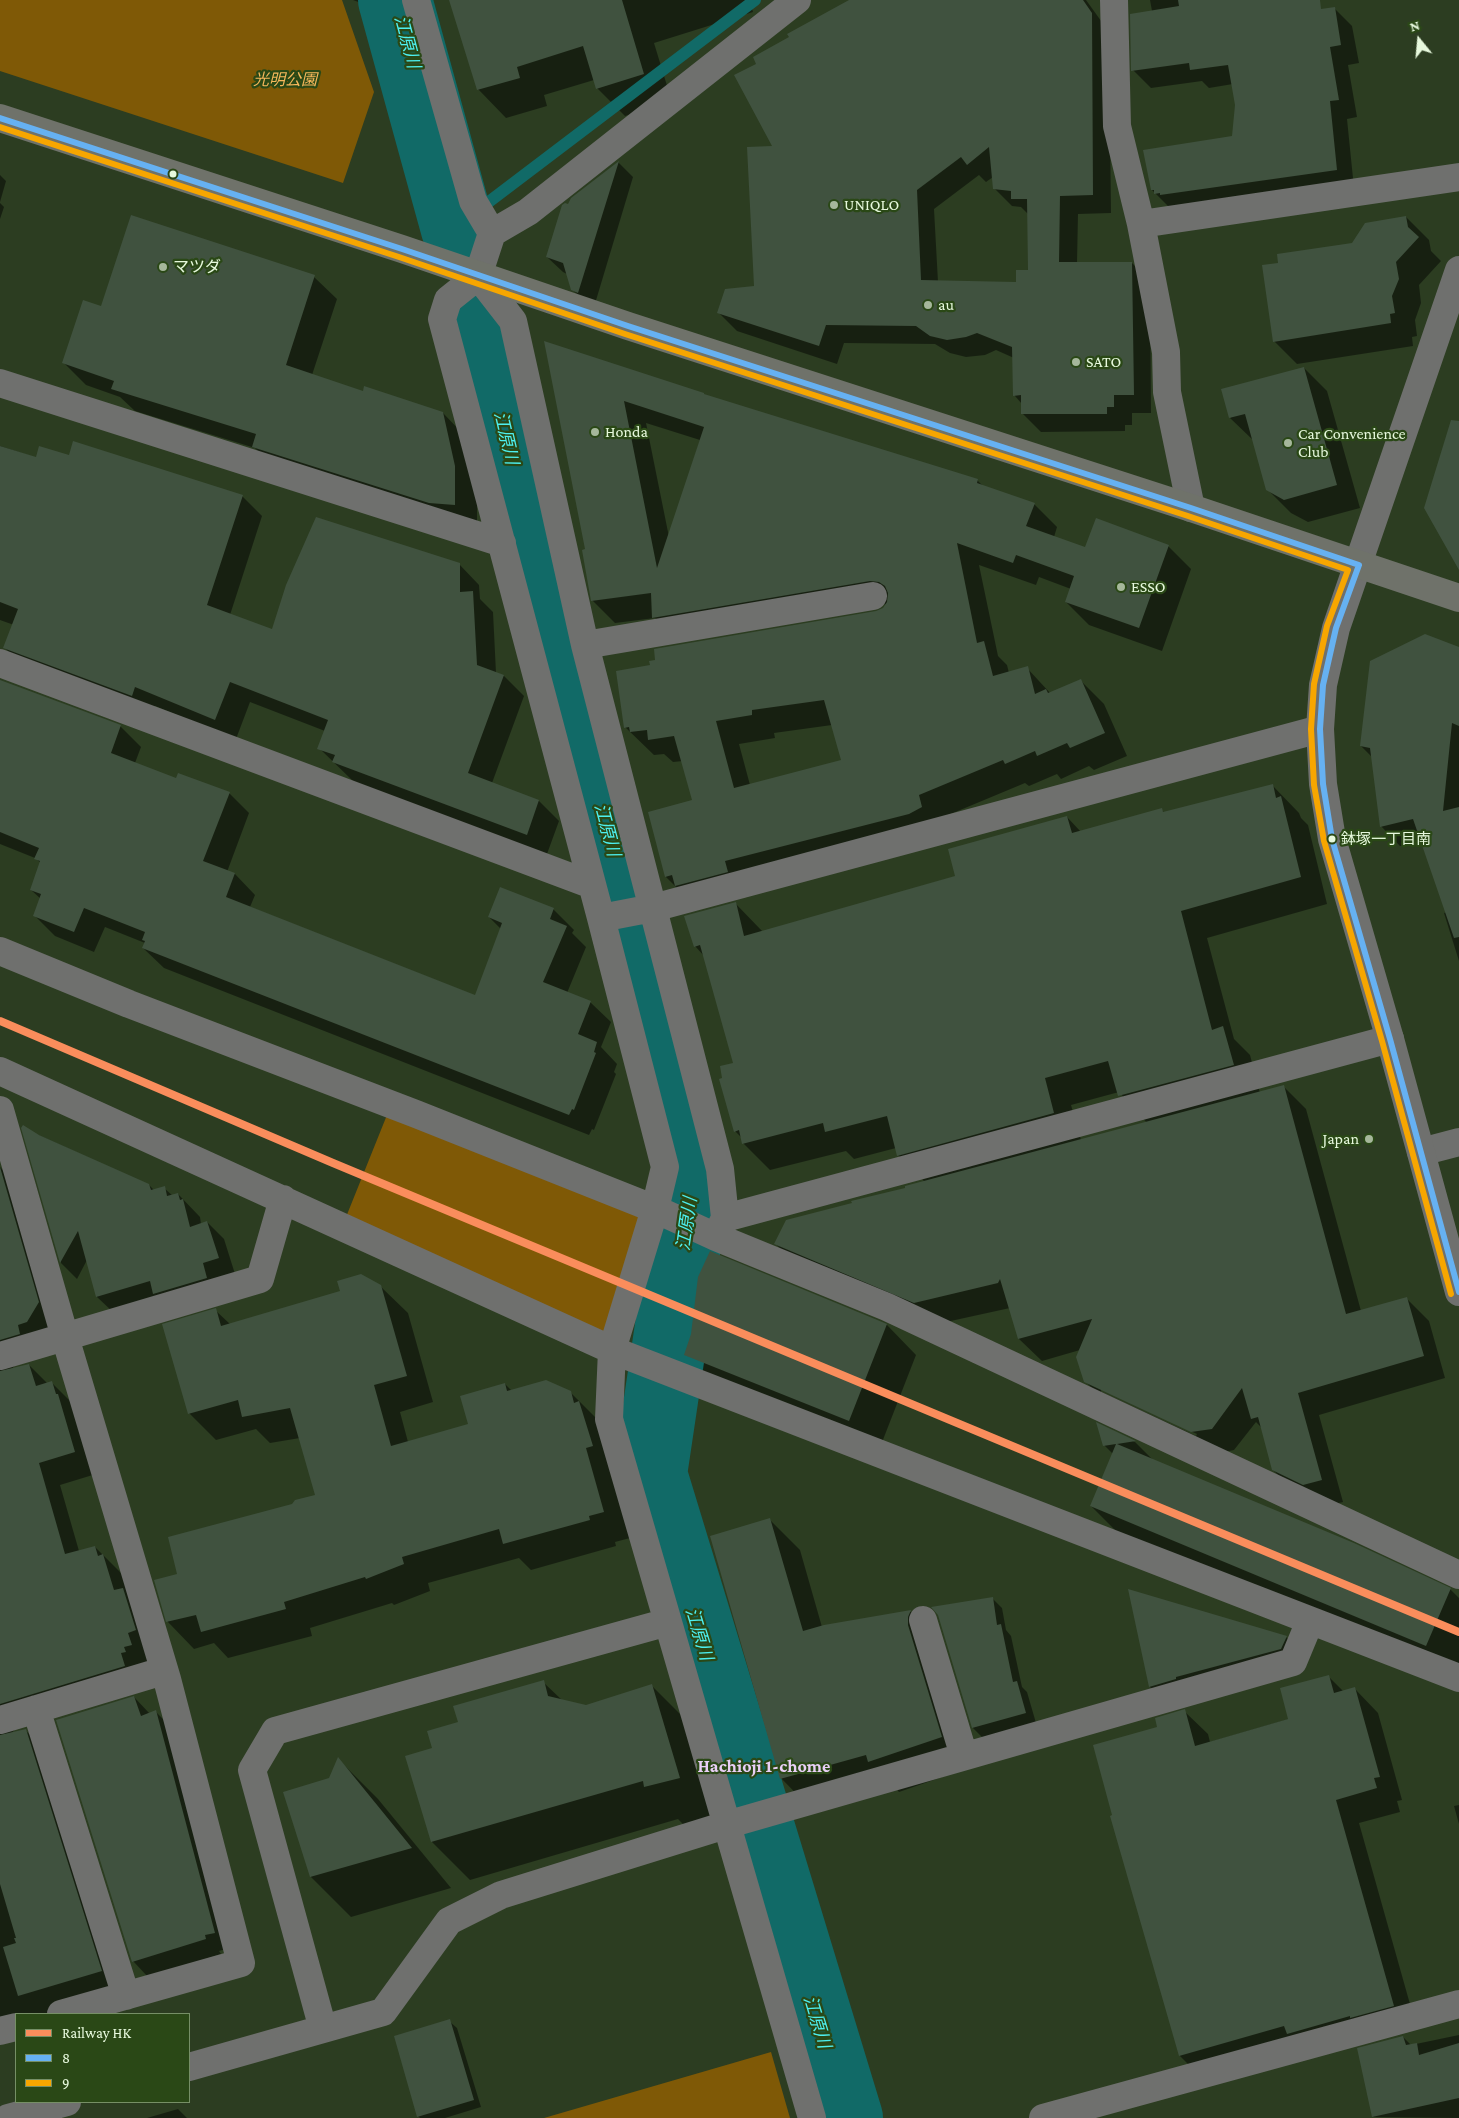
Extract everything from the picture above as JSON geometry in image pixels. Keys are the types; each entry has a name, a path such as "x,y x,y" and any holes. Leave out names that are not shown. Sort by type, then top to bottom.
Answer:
{"highway":[{"path":"0,118 1191,508 1459,598"}],"street":[{"path":"416,0 472,201 492,233"},
{"path":"797,0 528,212 492,233 478,276 448,300 442,319 665,1167 655,1209 612,1350 609,1419 812,2118"},
{"path":"1114,0 1117,126 1142,224 1166,352 1167,392 1191,508"},
{"path":"1142,224 1459,177"},
{"path":"1459,270 1336,628 1323,685 1320,729 1323,784 1332,839 1390,1039 1459,1292"},
{"path":"478,276 513,321 585,645 720,1169 721,1228"},
{"path":"0,383 502,543"},
{"path":"585,645 873,596"},
{"path":"0,663 592,885"},
{"path":"601,918 653,908 1320,729"},
{"path":"0,951 130,1004 416,1114 655,1209 721,1228 1459,1575"},
{"path":"721,1228 1390,1039"},
{"path":"0,1071 612,1350 1459,1678"},
{"path":"0,1110 6,1156 64,1337 164,1670 241,1963 65,2013"},
{"path":"1421,1152 1459,1142"},
{"path":"0,1356 260,1279 283,1199"},
{"path":"922,1620 964,1756"},
{"path":"190,2067 383,2012 449,1921 502,1895 726,1825 1293,1662 1310,1621"},
{"path":"323,2029 252,1770 275,1731 668,1622"},
{"path":"0,1720 164,1670"},
{"path":"36,1709 126,1996"},
{"path":"1043,2118 1459,2004"},
{"path":"0,2031 15,2027"},
{"path":"8,2118 63,2103"},
{"path":"74,2103 78,2118"}],"green space":[{"name":"光明公園","path":"0,0 342,0 374,92 343,183 0,71"},
{"path":"391,1105 655,1209 612,1350 342,1227"},
{"path":"771,2052 790,2118 544,2118"}],"building":[{"path":"449,0 622,0 644,74 596,89 583,46 517,67 520,78 477,90"},
{"path":"849,0 1083,0 1092,13 1093,195 1060,196 1059,262 1132,262 1134,395 1114,395 1114,407 1107,407 1107,414 1021,414 1021,395 1013,396 1012,347 977,333 947,340 930,336 916,326 826,325 819,346 717,313 725,289 754,286 747,147 772,146 734,75 756,64 753,57 789,37 787,34","holes":["989,147 993,189 1011,191 1011,199 1027,199 1028,270 1016,270 1016,282 921,280 917,190 961,157 967,165"]},
{"path":"1178,0 1320,0 1321,9 1335,7 1341,45 1330,47 1339,100 1330,101 1337,170 1160,195 1160,193 1154,194 1154,190 1151,190 1143,150 1232,136 1235,105 1228,65 1190,70 1189,63 1131,71 1130,14 1179,6"},
{"path":"619,161 578,293 571,290 563,263 546,257 562,205 568,204 571,198"},
{"path":"131,215 315,275 286,365 363,391 364,386 443,412 455,466 455,505 429,503 252,447 256,434 111,389 114,381 62,363 83,300 101,306"},
{"path":"1406,216 1408,227 1419,237 1396,262 1399,279 1392,296 1395,313 1390,314 1391,323 1273,342 1262,265 1278,263 1277,254 1352,243 1365,223"},
{"path":"544,341 704,394 978,479 977,483 1035,503 1026,526 1085,547 1096,518 1169,545 1139,628 1065,602 1074,576 1016,555 1013,563 957,543 977,643 984,641 993,676 1028,666 1035,694 1046,689 1048,693 1081,679 1105,733 1070,748 1067,743 1037,756 1035,751 1005,764 1003,760 919,795 922,807 909,814 725,861 728,872 675,886 672,875 665,877 648,812 692,800 674,736 648,740 647,730 630,732 629,727 624,728 616,671 650,665 649,661 655,660 654,649 876,611 883,608 887,602 888,593 885,586 879,582 870,581 652,618 651,593 591,601 582,550 585,549","holes":["624,401 704,427 657,568","824,700 841,760 734,788 716,721 752,715 752,710"]},
{"path":"1304,367 1337,485 1284,500 1266,490 1245,414 1229,418 1221,389"},
{"path":"1451,420 1459,421 1459,570 1424,508"},
{"path":"73,441 243,495 207,605 272,629 286,585 316,517 460,563 460,592 473,591 477,665 504,675 468,773 539,800 527,835 332,762 335,755 317,749 328,720 230,682 215,720 135,687 132,696 3,648 18,609 0,602 0,446 36,457 39,446 69,455"},
{"path":"1425,634 1459,647 1459,726 1452,723 1443,811 1459,807 1459,937 1454,938 1413,819 1380,827 1370,748 1360,746 1370,661"},
{"path":"0,680 121,725 111,753 176,778 178,773 230,792 203,861 235,873 226,897 475,995 502,923 488,917 500,887 554,908 550,919 567,926 543,982 591,1001 578,1034 597,1042 594,1052 596,1053 574,1110 572,1109 569,1115 142,948 145,941 142,940 145,932 84,908 74,932 33,916 41,894 30,890 40,861 34,859 39,848 0,832"},
{"path":"1273,784 1276,798 1281,796 1301,877 1181,911 1212,1030 1223,1026 1234,1065 1118,1096 1108,1061 1045,1078 1054,1113 897,1156 887,1116 825,1132 823,1123 742,1144 739,1130 734,1132 719,1079 722,1078 720,1066 733,1063 700,945 694,947 684,916 736,902 744,936 955,876 948,849 1067,816 1072,833 1162,808 1163,812"},
{"path":"1284,1085 1346,1314 1407,1297 1424,1356 1298,1393 1322,1480 1303,1485 1272,1470 1258,1417 1251,1419 1242,1388 1212,1429 1191,1432 1084,1382 1076,1357 1092,1319 1018,1339 1000,1279 998,1283 914,1303 774,1244 786,1220 905,1188 905,1186"},
{"path":"23,1125 39,1135 149,1184 151,1190 165,1186 167,1196 178,1193 180,1200 183,1199 190,1227 207,1221 219,1258 203,1263 207,1278 153,1294 150,1281 96,1297 78,1231 60,1263 21,1128"},
{"path":"0,1167 39,1302 27,1322 18,1325 20,1334 0,1340"},
{"path":"710,1251 887,1324 849,1421 684,1355 691,1334 698,1277"},
{"path":"361,1274 381,1285 407,1376 374,1385 391,1446 468,1424 460,1396 505,1383 507,1391 546,1380 571,1391 574,1403 579,1401 593,1446 586,1448 604,1512 589,1516 590,1520 503,1544 499,1529 402,1557 404,1564 366,1579 365,1577 284,1602 286,1609 201,1632 196,1615 166,1622 154,1580 177,1574 168,1537 292,1504 295,1500 315,1495 290,1408 242,1417 238,1400 188,1414 162,1324 216,1308 221,1326 340,1291 337,1281"},
{"path":"29,1364 36,1386 52,1381 56,1394 58,1394 75,1452 39,1463 65,1554 95,1546 98,1556 103,1554 114,1590 123,1588 136,1630 128,1633 132,1645 124,1647 126,1652 121,1653 125,1666 0,1704 0,1371"},
{"path":"1096,1422 1136,1441 1117,1444 1354,1543 1451,1588 1426,1646 1090,1506 1116,1444 1103,1446"},
{"path":"770,1518 803,1631 824,1625 911,1610 908,1617 908,1625 942,1737 868,1762 866,1755 780,1779 710,1536"},
{"path":"1128,1589 1287,1636 1281,1649 1176,1677 1176,1679 1149,1687"},
{"path":"993,1597 997,1625 1001,1624 1013,1682 1017,1681 1026,1713 972,1728 938,1615 931,1607"},
{"path":"1329,1675 1334,1693 1355,1687 1380,1777 1374,1778 1377,1788 1336,1800 1394,2006 1287,2034 1284,2026 1179,2056 1110,1816 1112,1815 1093,1745 1157,1727 1155,1718 1185,1709 1195,1746 1288,1719 1280,1688"},
{"path":"544,1680 548,1696 586,1705 652,1684 680,1778 644,1787 643,1781 431,1842 405,1756 432,1748 427,1731 458,1722 453,1706"},
{"path":"134,1696 141,1716 156,1710 215,1933 205,1935 206,1939 132,1962 56,1720"},
{"path":"26,1729 102,1971 18,1996 3,1947 16,1943 14,1938 16,1938 0,1884 0,1735"},
{"path":"338,1757 412,1848 310,1877 283,1792 329,1778"},
{"path":"450,2019 474,2100 417,2117 394,2036"},
{"path":"1403,2036 1406,2045 1417,2043 1419,2055 1459,2043 1459,2098 1372,2117 1357,2048"}],"waterway":[{"name":"江原川","path":"395,0 458,229"},
{"path":"457,226 755,0"},
{"name":"江原川","path":"480,325 533,552 657,1019 693,1185 650,1474 846,2118"}],"rail line":[{"name":"HK","path":"0,1021 333,1163 1459,1632"}],"transit line":[{"name":"8","path":"0,118 402,249 628,326 1191,508 1359,565 1336,628 1323,685 1320,729 1323,784 1332,839 1390,1039 1459,1292"},
{"name":"9","path":"0,127 399,257 625,334 1188,516 1348,570 1327,626 1314,684 1311,729 1314,785 1324,841 1382,1041 1451,1294"}],"place":[{"name":"UNIQLO","path":"834,205"},
{"name":"マツダ","path":"163,267"},
{"name":"au","path":"928,305"},
{"name":"SATO","path":"1076,362"},
{"name":"Honda","path":"595,432"},
{"name":"Car Convenience Club","path":"1288,443"},
{"name":"ESSO","path":"1121,587"},
{"name":"鉢塚一丁目南","path":"1332,839"},
{"name":"Japan","path":"1369,1139"}],"district":[{"name":"Hachioji 1-chome","path":"764,1766"}]}
